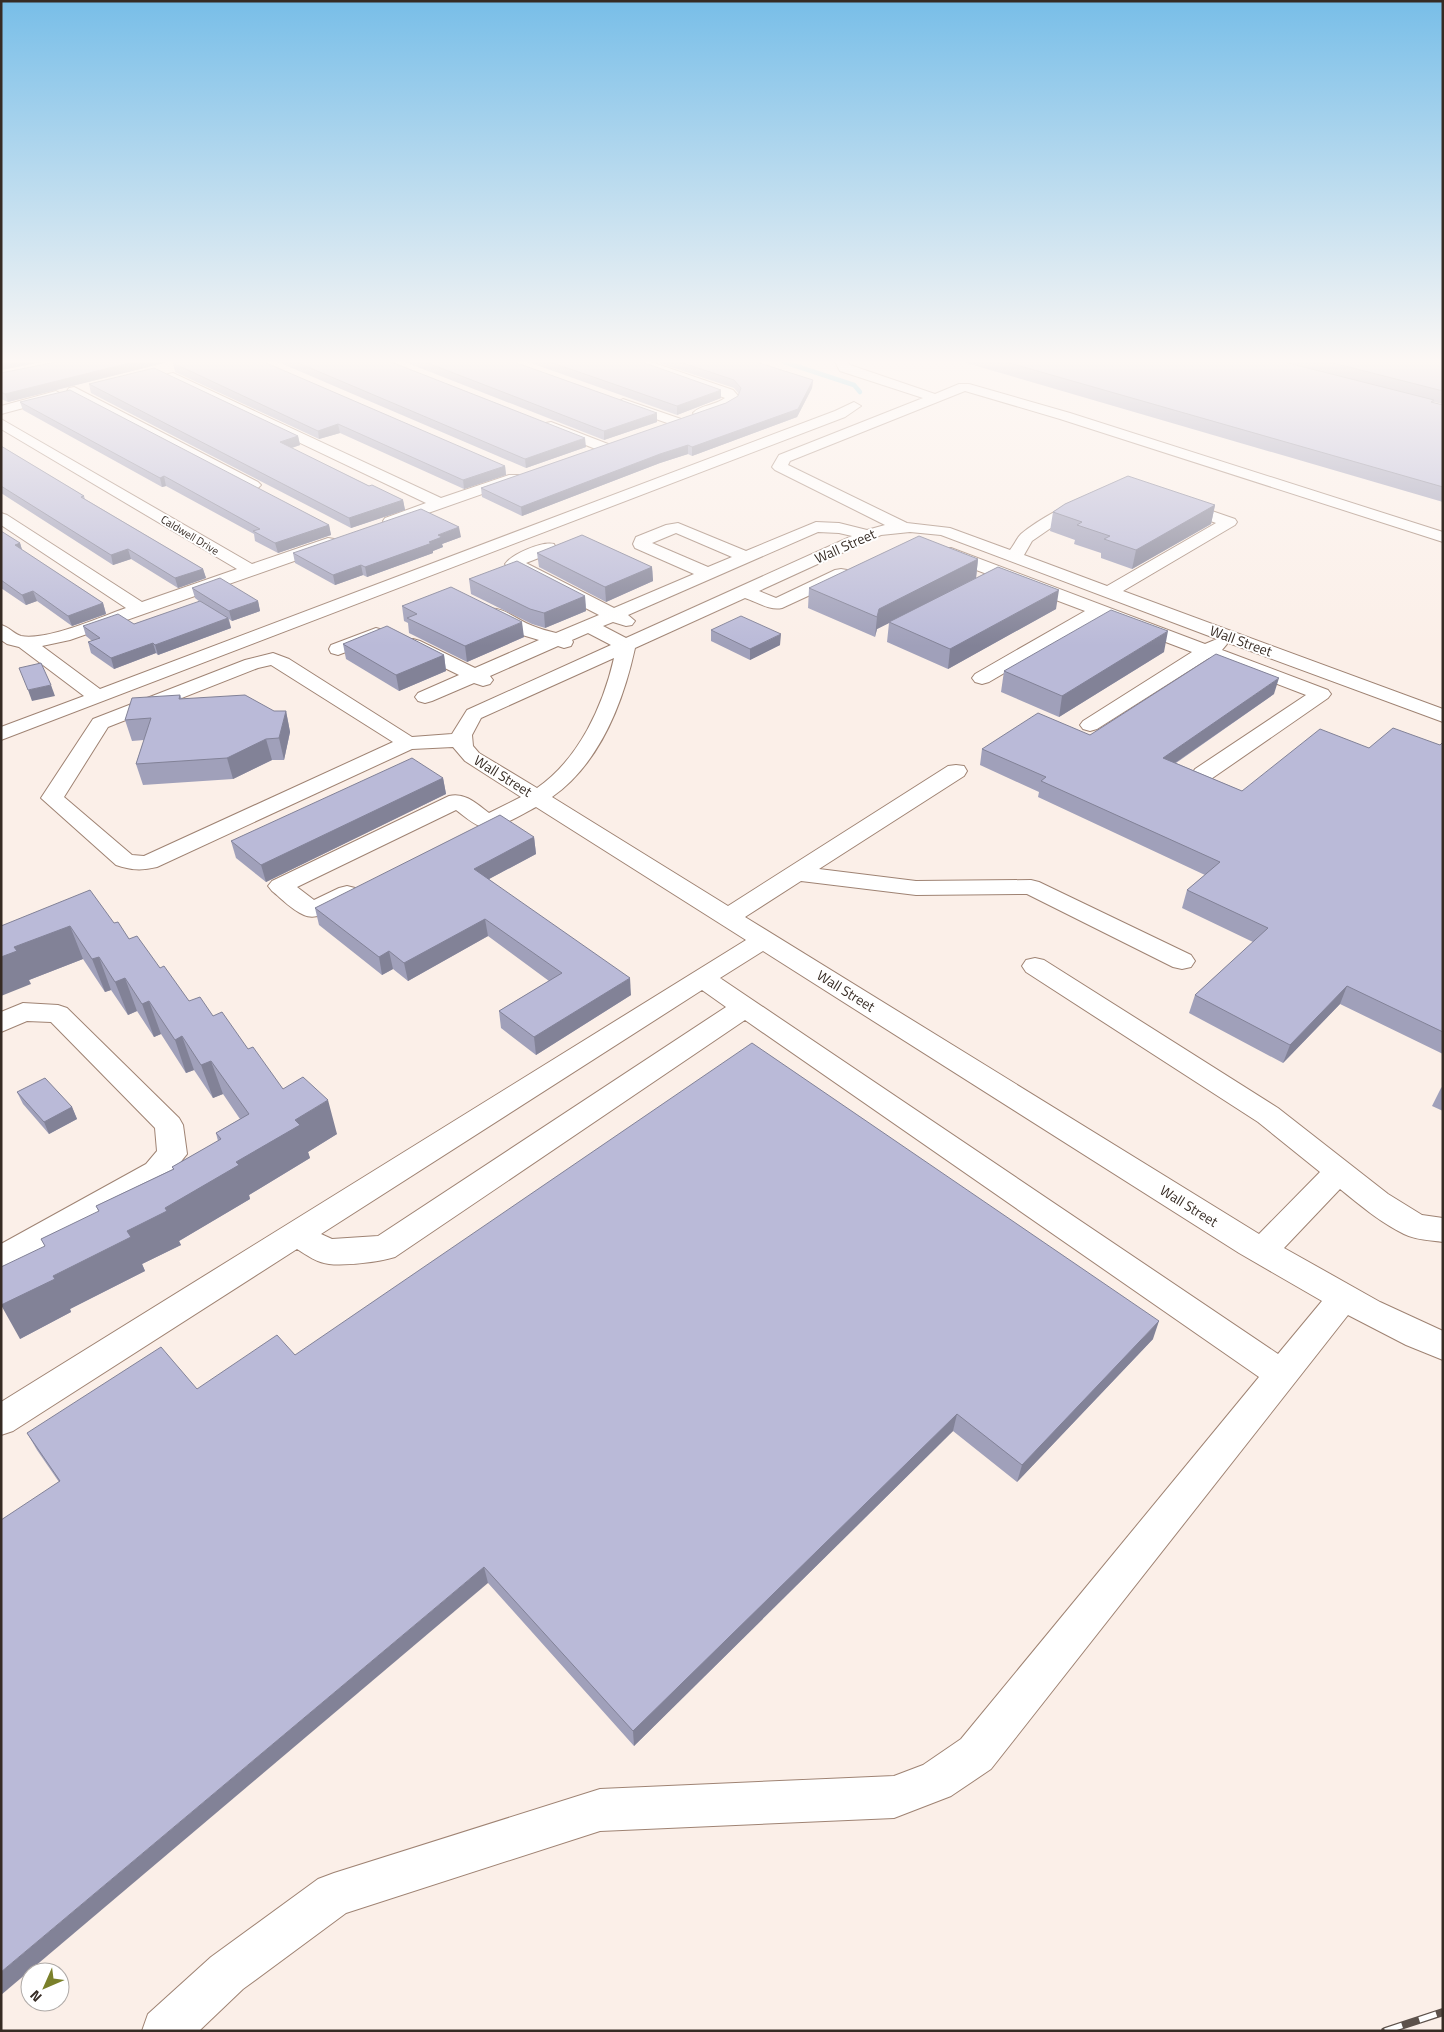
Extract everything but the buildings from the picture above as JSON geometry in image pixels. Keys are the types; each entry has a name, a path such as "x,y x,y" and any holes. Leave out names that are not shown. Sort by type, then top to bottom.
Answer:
{"street":[{"name":"Caldwell Drive","path":"58,457 250,570"},
{"path":"200,457 263,490"},
{"path":"343,457 440,504"},
{"path":"1,734 728,457"},
{"path":"787,457 784,458 780,468 905,536"},
{"path":"1193,457 1443,537"},
{"path":"376,526 525,474 507,467"},
{"path":"985,582 1014,564 1026,538 1055,518 1098,498"},
{"path":"982,678 1229,522 1168,502"},
{"path":"1,518 140,609"},
{"name":"Wall Street","path":"1443,716 1230,636 1104,601 1014,564 944,531 915,526 905,536 889,528 868,535 474,714 462,729 465,751 536,798 1262,1251 1343,1298 1401,1328 1443,1346"},
{"path":"425,697 816,527 839,528 868,535"},
{"path":"746,557 678,528 672,528 642,541 641,544 702,577 739,594 776,604 854,568"},
{"path":"1,630 14,640 23,641 44,641 63,636 340,539"},
{"path":"548,548 516,561 514,564 651,634"},
{"path":"1104,601 1207,651 1321,694 1203,774"},
{"path":"476,605 525,630 559,639 596,659"},
{"path":"588,626 626,645"},
{"path":"338,649 383,631 390,632 512,696"},
{"path":"1090,726 1230,636"},
{"path":"23,641 98,697"},
{"path":"408,743 273,659 252,664 100,723 52,798 124,860 135,864 148,862 408,743 462,740"},
{"path":"728,917 956,771"},
{"path":"365,884 312,910 280,886 457,801 479,826 536,798"},
{"path":"796,874 916,888 1031,887 1182,962"},
{"path":"1,1420 763,940"},
{"path":"1035,966 1268,1115 1377,1202 1415,1226 1443,1230"},
{"path":"702,978 1282,1374"},
{"path":"296,1234 328,1252 384,1248 745,1007"},
{"path":"1,1023 23,1012 58,1014 169,1125 172,1154 156,1172 1,1259"},
{"path":"1262,1251 1338,1172"},
{"path":"166,2031 227,1973 334,1895 600,1810 894,1797 936,1781 976,1754 1343,1298"}],"lane":[{"path":"536,798 562,780 589,746 622,669 626,645"}],"railway":[{"path":"1385,2031 1443,2012"}]}
